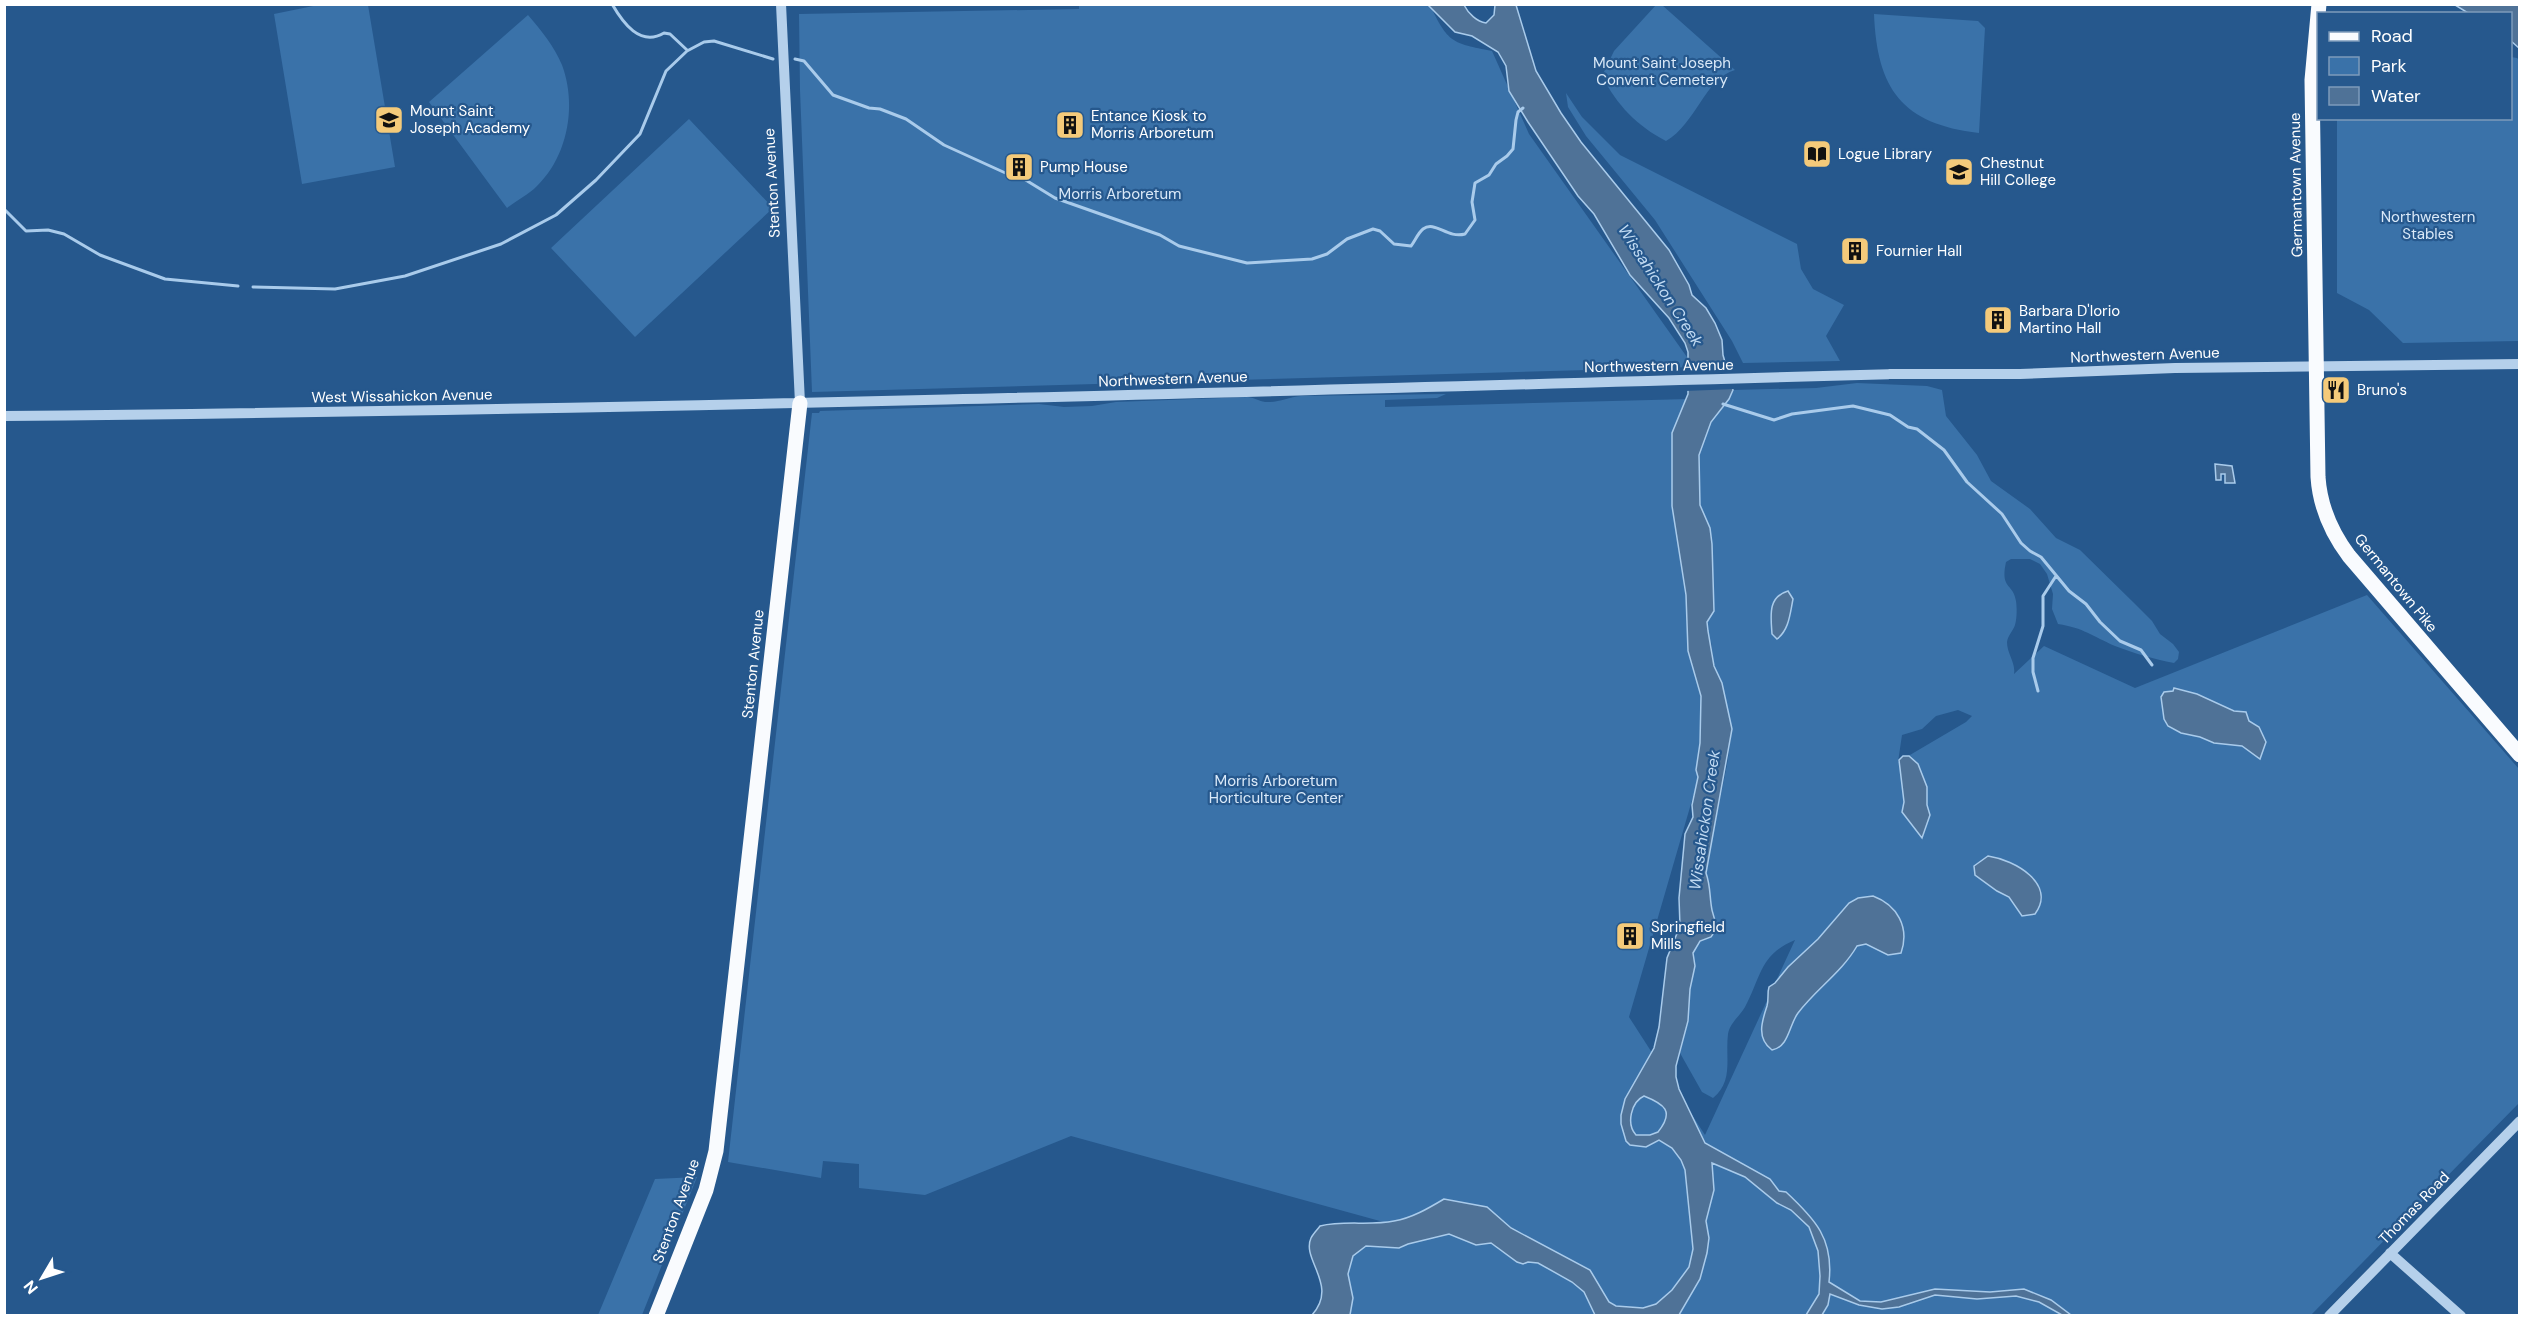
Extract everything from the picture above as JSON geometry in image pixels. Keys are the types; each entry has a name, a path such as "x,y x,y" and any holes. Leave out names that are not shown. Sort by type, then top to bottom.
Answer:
{"main road":[{"name":"Germantown Avenue","path":"2317,17 2312,80 2317,366"},
{"name":"Germantown Pike","path":"2317,366 2319,488 2331,528 2342,547 2372,584 2520,755"},
{"name":"Stenton Avenue","path":"656,1316 706,1190 716,1151 800,403"}],"street":[{"name":"Stenton Avenue","path":"781,4 800,403"},
{"name":"Northwestern Avenue","path":"800,403 2317,366 2520,364"},
{"name":"West Wissahickon Avenue","path":"4,416 800,403"},
{"name":"Thomas Road","path":"2329,1316 2520,1122"},
{"path":"2390,1253 2461,1316"}],"green space":[{"path":"323,4 368,5 395,167 302,184 274,14"},
{"name":"Morris Arboretum","path":"1079,4 1430,5 1442,27 1453,39 1468,46 1492,51 1529,134 1694,367 812,392 799,14 1079,9"},
{"name":"Mount Saint Joseph Convent Cemetery","path":"1656,5 1662,5 1735,70 1716,82 1685,124 1666,141 1646,129 1629,114 1614,96 1602,76 1614,51"},
{"path":"1874,14 1978,21 1985,28 1979,133 1931,121 1913,111 1899,98 1888,82 1881,63"},
{"path":"528,15 551,45 562,65 567,80 569,113 562,145 548,174 533,189 507,208 429,102"},
{"name":"Northwestern Stables","path":"2512,57 2517,58 2520,61 2519,341 2403,343 2369,310 2337,293 2337,120 2512,120"},
{"path":"1566,93 1582,117 1620,155 1797,244 1801,269 1813,289 1844,305 1826,336 1840,361 1743,363 1732,341 1655,220 1586,136 1568,107"},
{"path":"689,119 773,208 635,337 551,248"},
{"name":"Morris Arboretum Horticulture Center","path":"1857,383 1927,386 1942,390 1946,416 1977,455 1991,481 2030,509 2056,538 2080,550 2152,621 2160,634 2179,652 2178,659 2174,663 2129,651 2081,630 2058,624 2052,609 2053,594 2047,574 2040,564 2030,559 2011,559 2006,562 2005,577 2016,604 2015,625 2007,642 2014,674 2044,646 2135,688 2367,595 2519,769 2519,1103 2311,1315 1333,1315 1336,1310 1320,1282 1324,1246 1438,1237 1071,1136 925,1195 859,1188 859,1164 823,1161 821,1178 728,1162 812,413 1039,404 1064,407 1092,406 1116,402 1248,397 1270,402 1301,396 1446,394 1437,398 1385,400 1385,407 1729,398 1733,390 1816,388","holes":["1711,641 1714,666 1722,683 1732,729 1706,873 1713,917 1704,940 1700,941 1693,953 1695,966 1690,989 1688,1021 1680,1053 1702,1092 1713,1098 1720,1091 1726,1077 1727,1043 1731,1027 1745,1007 1762,968 1774,953 1795,940 1705,1135 1629,1017 1713,728","1958,710 1972,716 1966,722 1898,762 1902,735 1922,729 1936,716"]},
{"path":"697,1177 642,1315 598,1315 655,1179"}],"water":[{"name":"Wissahickon Creek","path":"1428,5 1464,5 1473,17 1486,23 1494,15 1495,5 1516,5 1536,71 1561,113 1581,142 1669,250 1689,285 1692,295 1706,308 1715,323 1722,340 1723,355 1733,390 1729,399 1711,422 1699,455 1700,505 1710,528 1712,544 1714,611 1707,622 1708,631 1714,666 1722,683 1732,729 1706,873 1712,912 1718,927 1711,937 1700,941 1693,953 1695,966 1690,989 1688,1021 1676,1066 1679,1089 1705,1143 1770,1179 1779,1191 1786,1192 1806,1211 1825,1242 1830,1267 1829,1282 1860,1301 1881,1302 1935,1289 1990,1292 2024,1289 2051,1300 2071,1315 2062,1315 2039,1302 2016,1296 1977,1299 1935,1295 1899,1307 1882,1309 1859,1305 1830,1294 1828,1305 1822,1315 1806,1315 1819,1294 1820,1276 1818,1251 1809,1227 1791,1210 1777,1203 1745,1177 1712,1163 1714,1190 1706,1221 1709,1238 1707,1253 1700,1279 1679,1315 1595,1315 1584,1292 1572,1282 1538,1263 1523,1264 1491,1243 1476,1245 1449,1234 1399,1248 1366,1246 1353,1256 1348,1274 1353,1298 1350,1315 1312,1315 1319,1304 1322,1293 1309,1246 1311,1238 1320,1226 1401,1220 1444,1199 1487,1207 1511,1228 1590,1270 1609,1302 1616,1306 1643,1308 1656,1304 1672,1290 1689,1267 1693,1249 1685,1170 1681,1160 1672,1148 1659,1140 1646,1147 1630,1145 1626,1141 1621,1124 1625,1099 1654,1048 1659,1027 1667,958 1680,926 1679,898 1685,834 1693,817 1692,805 1698,777 1696,770 1700,743 1701,696 1688,651 1686,595 1672,506 1672,433 1688,394 1688,352 1669,318 1630,275 1594,214 1578,196 1528,122 1509,91 1506,66 1498,52 1472,36 1455,32","holes":["1644,1096 1662,1105 1666,1119 1658,1132 1650,1135 1636,1135 1631,1125 1633,1108"]},
{"path":"2455,5 2519,5 2519,48 2512,42 2512,12 2466,12"},
{"path":"2215,464 2232,466 2235,483 2225,483 2225,474 2221,474 2221,480 2216,480"},
{"path":"1788,591 1793,599 1790,616 1787,626 1777,639 1772,634 1773,603 1781,594"},
{"path":"2174,688 2197,694 2234,711 2246,712 2249,721 2259,727 2266,742 2260,759 2242,746 2214,743 2181,733 2168,726 2164,719 2161,697 2164,692 2173,691"},
{"path":"1903,756 1909,756 1918,764 1927,787 1927,805 1930,815 1922,838 1902,812 1904,802 1899,760"},
{"path":"1988,856 1999,858 2021,868 2030,875 2041,893 2035,914 2022,916 2009,897 1975,875 1974,866"},
{"path":"1873,896 1889,905 1899,918 1904,934 1901,953 1888,955 1866,944 1857,946 1844,964 1798,1013 1782,1045 1772,1050 1762,1035 1769,987 1818,939 1849,903 1858,898"}],"pier":[{"path":"1731,369 1736,389 1685,391 1685,370"}],"waterway":[{"path":"612,4 621,19 633,31 647,37 670,34 687,50"},
{"path":"253,287 335,289 405,276 501,244 556,215 596,180 640,134 666,71 687,51 704,42 714,41 773,59"},
{"path":"795,59 804,61 833,95 906,119 944,145 1012,176 1024,179 1055,198 1160,235 1179,246 1247,263 1312,259 1327,254 1347,239 1373,229 1380,231 1394,244 1411,246 1421,231 1428,227 1453,234 1465,234 1475,220 1472,202 1475,183 1489,175 1496,164 1513,149 1516,120 1518,112 1523,108"},
{"path":"4,209 26,231 48,230 64,234 100,255 165,279 238,286"},
{"path":"1723,404 1774,420 1792,414 1853,406 1890,415 1908,427 1917,429 1944,450 1967,482 2002,514 2021,543 2041,557 2069,591 2086,604 2100,622 2120,641 2141,650 2152,665"},
{"path":"2038,691 2033,672 2033,658 2043,626 2043,596 2056,576"}],"place":[{"name":"Mount Saint Joseph Academy","path":"389,120"},
{"name":"Entance Kiosk to Morris Arboretum","path":"1070,125"},
{"name":"Logue Library","path":"1817,154"},
{"name":"Pump House","path":"1019,167"},
{"name":"Chestnut Hill College","path":"1959,172"},
{"name":"Fournier Hall","path":"1855,251"},
{"name":"Barbara D'Iorio Martino Hall","path":"1998,320"},
{"name":"Bruno's","path":"2336,390"},
{"name":"Springfield Mills","path":"1630,936"}]}
